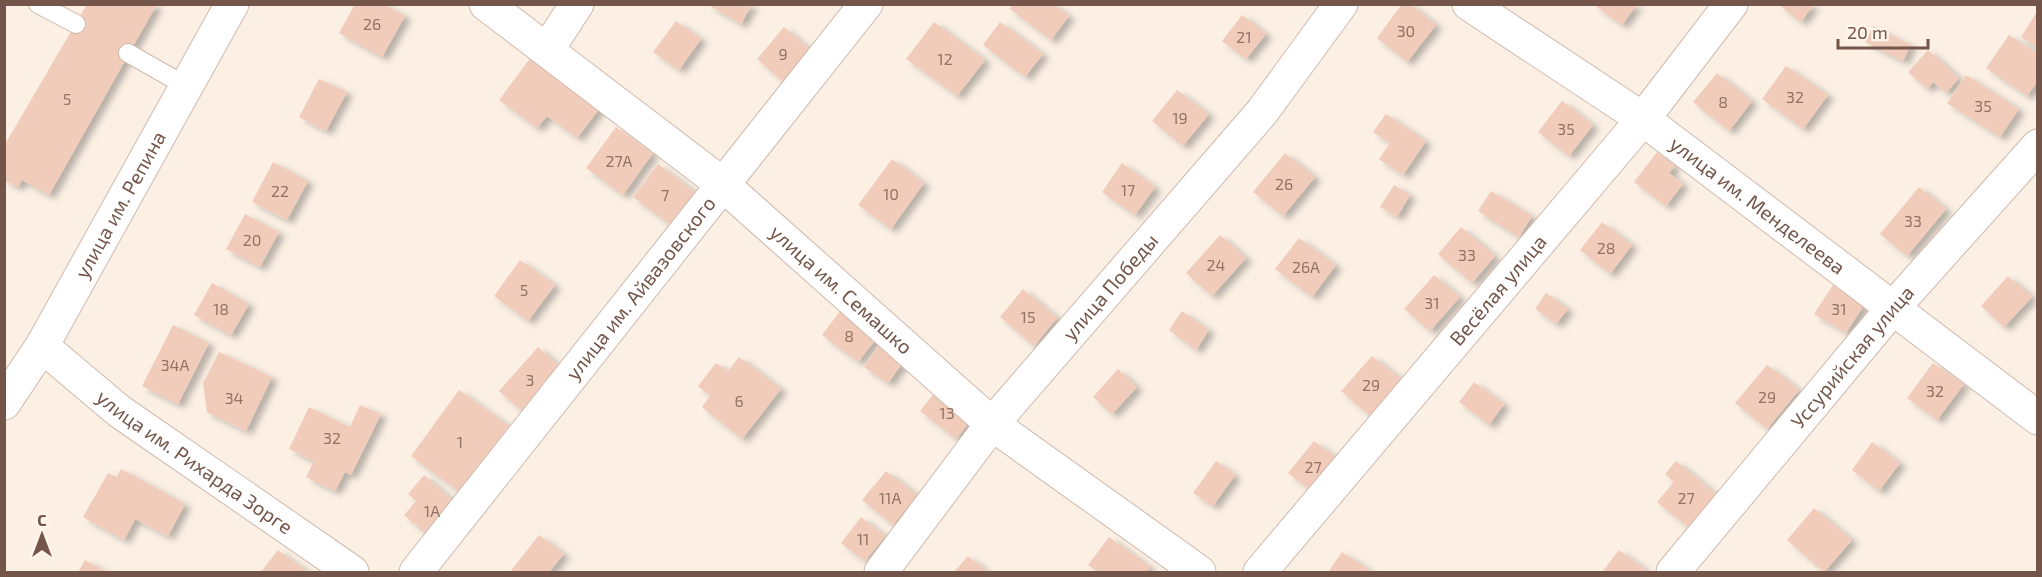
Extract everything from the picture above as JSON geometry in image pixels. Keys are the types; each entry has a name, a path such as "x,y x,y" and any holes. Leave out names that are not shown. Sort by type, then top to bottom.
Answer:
{"street":[{"name":"улица им. Репина","path":"4,403 42,346 232,4"},
{"name":"улица им. Семашко","path":"486,4 722,183 992,424 1199,573"},
{"path":"547,50 577,4"},
{"name":"улица им. Айвазовского","path":"416,573 722,183 866,4"},
{"name":"улица Победы","path":"881,573 992,424 1262,112 1341,4"},
{"name":"улица им. Менделеева","path":"1469,4 1643,119 2037,418"},
{"name":"Весёлая улица","path":"1260,573 1643,119 1731,4"},
{"name":"Уссурийская улица","path":"1673,573 1892,309 2037,146"},
{"name":"улица им. Рихарда Зорге","path":"42,346 119,411 352,573"}],"lane":[{"path":"38,4 76,24"},
{"path":"128,52 186,86"}],"building":[{"path":"87,4 157,4 49,195 22,180 18,187 4,180 4,146"},
{"path":"355,4 384,4 405,16 382,57 339,33"},
{"path":"707,4 752,4 741,24"},
{"path":"1013,4 1053,4 1069,16 1051,40 1010,9"},
{"path":"1402,4 1410,4 1436,25 1407,62 1377,38"},
{"path":"1593,4 1637,4 1622,25"},
{"path":"1778,4 1814,4 1801,22"},
{"path":"2038,10 2038,47 2021,37"},
{"path":"1242,15 1266,34 1246,59 1222,41"},
{"path":"676,21 701,39 679,70 653,52"},
{"path":"934,22 985,60 957,96 906,59"},
{"path":"1000,22 1043,54 1025,77 983,45"},
{"path":"1873,26 1911,45 1903,61 1865,42"},
{"path":"784,27 809,49 782,81 757,59"},
{"path":"2009,35 2038,54 2038,81 2027,96 1986,68"},
{"path":"1928,50 1959,78 1946,93 1933,82 1927,89 1908,72"},
{"path":"534,53 603,104 577,138 547,116 537,128 499,100"},
{"path":"1786,66 1828,95 1803,129 1762,99"},
{"path":"1717,73 1752,101 1729,131 1693,102"},
{"path":"1966,75 2019,109 2000,137 1947,103"},
{"path":"319,79 347,92 326,131 299,117"},
{"path":"1177,90 1209,114 1183,146 1152,121"},
{"path":"1562,101 1593,125 1569,156 1538,132"},
{"path":"1386,114 1426,141 1403,175 1379,159 1390,143 1373,132"},
{"path":"616,127 653,153 623,195 586,168"},
{"path":"1657,152 1675,166 1669,173 1683,184 1666,206 1634,182"},
{"path":"1285,153 1315,177 1283,216 1253,192"},
{"path":"892,159 924,183 891,229 858,205"},
{"path":"273,162 308,181 287,220 252,202"},
{"path":"1122,163 1155,187 1135,215 1102,192"},
{"path":"658,164 696,193 672,226 633,197"},
{"path":"1394,185 1410,195 1397,217 1380,207"},
{"path":"1919,187 1946,209 1907,256 1880,234"},
{"path":"1491,191 1532,216 1519,237 1478,211"},
{"path":"245,214 279,232 260,267 226,249"},
{"path":"1602,222 1632,245 1610,274 1580,250"},
{"path":"1461,227 1495,256 1472,283 1438,254"},
{"path":"1220,235 1246,258 1212,296 1186,273"},
{"path":"1299,238 1336,265 1312,297 1275,269"},
{"path":"520,260 555,285 528,321 494,296"},
{"path":"1434,275 1460,297 1430,331 1404,309"},
{"path":"2008,276 2032,297 2004,327 1981,306"},
{"path":"212,283 249,304 231,335 194,315"},
{"path":"1833,285 1864,305 1846,333 1814,314"},
{"path":"1023,289 1057,318 1034,346 1000,317"},
{"path":"1546,293 1568,309 1556,324 1535,309"},
{"path":"841,310 877,338 858,362 822,335"},
{"path":"1182,311 1209,330 1196,350 1169,330"},
{"path":"173,325 209,343 178,404 142,386"},
{"path":"882,340 907,357 888,383 864,367"},
{"path":"538,347 562,369 523,412 499,391"},
{"path":"219,352 272,377 246,431 207,412 203,383"},
{"path":"1372,356 1401,379 1370,416 1341,391"},
{"path":"739,357 781,389 742,439 702,407 710,396 698,386 716,363 728,371"},
{"path":"1933,363 1964,384 1937,420 1907,398"},
{"path":"1767,365 1799,390 1767,429 1735,403"},
{"path":"1118,369 1137,387 1112,414 1093,397"},
{"path":"1474,382 1504,404 1489,425 1459,402"},
{"path":"939,387 975,415 956,439 920,411"},
{"path":"459,390 510,427 461,493 411,456"},
{"path":"360,405 381,414 351,475 345,472 335,491 306,477 314,461 289,449 309,407 350,427"},
{"path":"1314,441 1339,460 1313,492 1288,473"},
{"path":"1872,442 1900,463 1879,491 1852,470"},
{"path":"1216,461 1235,475 1213,506 1193,493"},
{"path":"1676,461 1716,494 1688,527 1657,502 1674,482 1665,474"},
{"path":"121,469 185,504 168,536 135,519 124,540 83,517 108,473 117,477"},
{"path":"886,471 917,495 893,525 862,500"},
{"path":"424,475 461,508 433,540 404,515 416,501 408,494"},
{"path":"1814,508 1852,540 1824,572 1787,540"},
{"path":"861,517 885,536 865,561 841,543"},
{"path":"539,535 564,554 549,572 510,572"},
{"path":"1109,537 1150,567 1146,572 1098,572 1088,565"},
{"path":"278,550 308,572 261,572"},
{"path":"1619,550 1646,570 1644,572 1603,571"},
{"path":"1342,552 1372,572 1328,572"},
{"path":"968,556 988,572 954,572"},
{"path":"85,560 107,572 78,572"}]}
